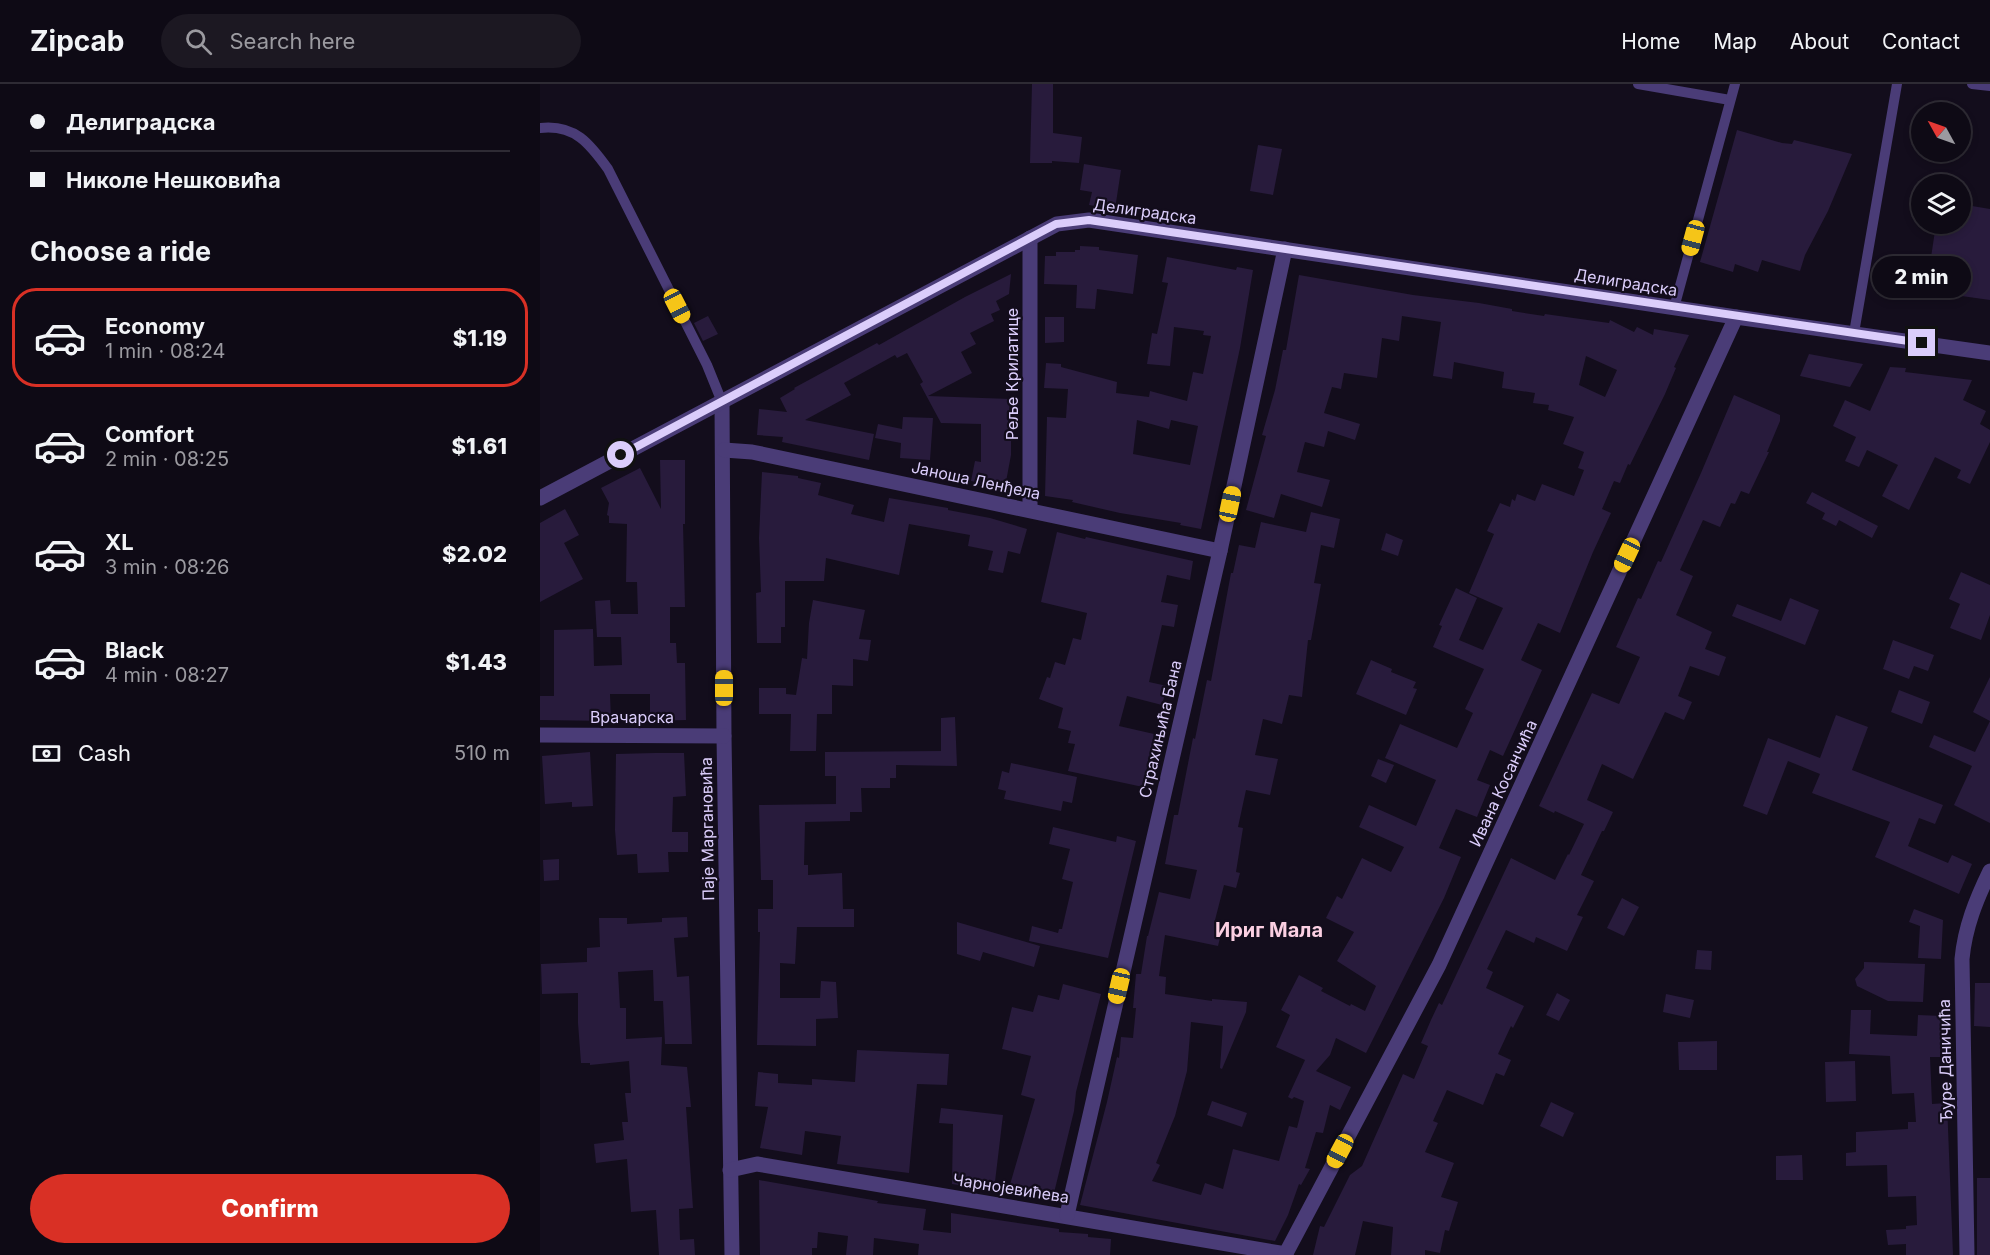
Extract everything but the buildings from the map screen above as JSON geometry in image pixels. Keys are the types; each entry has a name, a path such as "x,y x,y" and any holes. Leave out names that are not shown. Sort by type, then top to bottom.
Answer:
{"street":[{"name":"Делиградска","path":"540,498 1056,224 1089,220 1990,353"},
{"name":"Реље Крилатице","path":"1030,238 1030,510"},
{"name":"Страхињића Бана","path":"1067,1215 1220,551 1286,249"},
{"name":"Ивана Косанчића","path":"1286,1254 1439,965 1736,317"},
{"name":"Паје Маргановића","path":"722,402 724,736 732,1255"},
{"name":"Јаноша Ленђела","path":"724,450 752,452 1220,551"},
{"name":"Врачарска","path":"540,735 724,736"},
{"name":"Ђуре Даничића","path":"1967,1255 1962,959 1967,928 1977,897 1990,871"},
{"name":"Чарнојевићева","path":"730,1170 757,1164 1286,1254"}],"lane":[{"path":"1638,84 1730,100"},
{"path":"1674,308 1735,84"},
{"path":"1854,333 1897,84"},
{"path":"1972,84 1990,86"},
{"path":"540,128 556,128 576,134 590,145 608,169 707,365 722,402"}],"district":[{"name":"Ириг Мала","path":"1269,930"}],"route":[{"path":"621,455 1056,224 1089,220 1922,343"}]}
